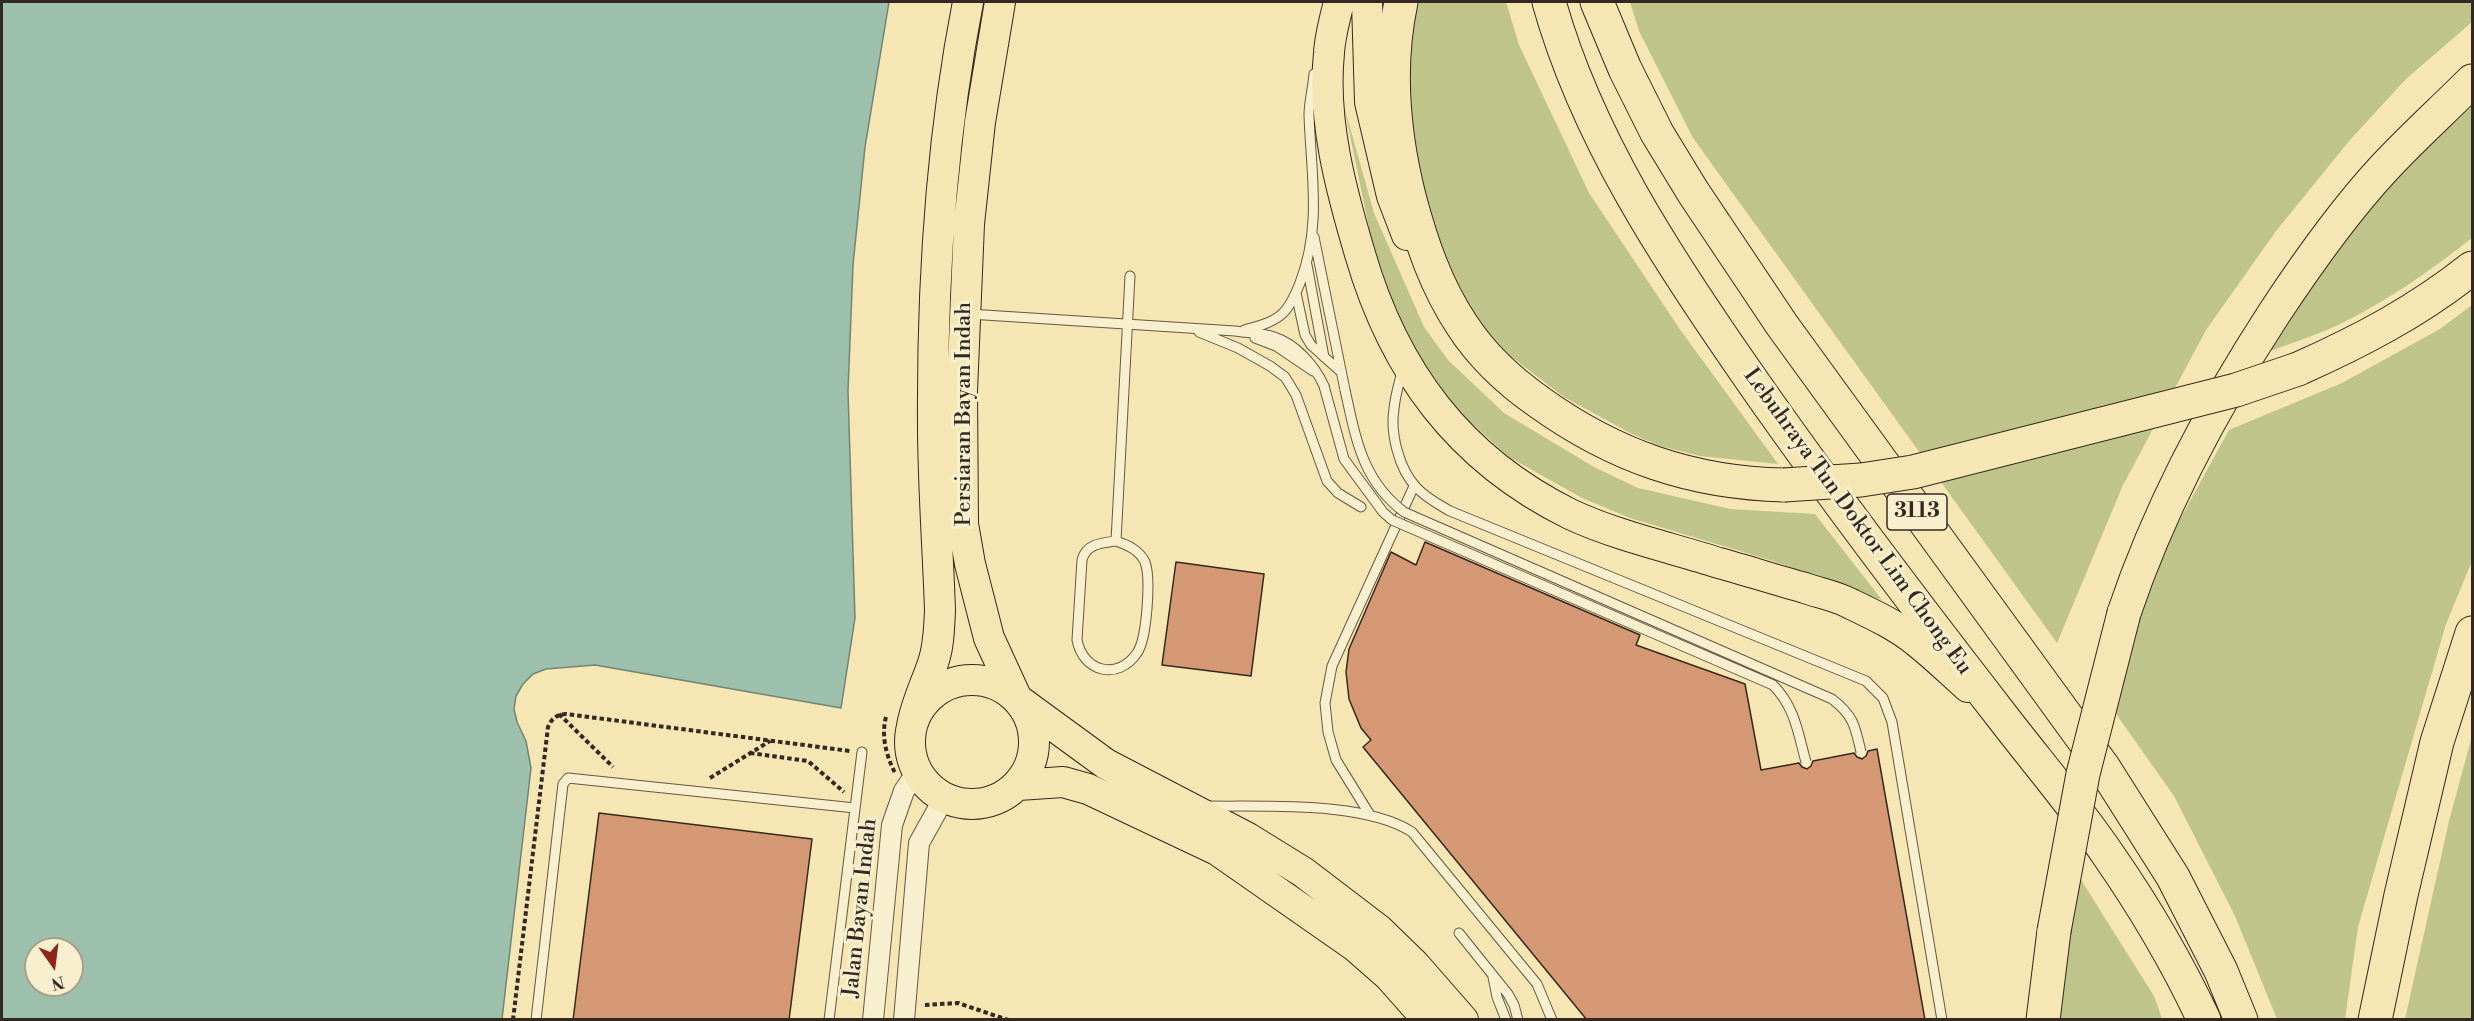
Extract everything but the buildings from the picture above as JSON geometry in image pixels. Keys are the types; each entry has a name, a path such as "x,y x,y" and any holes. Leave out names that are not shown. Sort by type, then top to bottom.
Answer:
{"highway":[{"path":"1401,2 1396,31 1392,90 1396,140 1431,269 1461,325 1483,353 1525,392 1585,433 1620,451 1683,473 1728,482 1784,485 1861,480 1913,471 2236,390 2298,369 2382,330 2448,287 2472,268"},
{"name":"Lebuhraya Tun Doktor Lim Chong Eu","path":"1549,2 1568,62 1603,140 1631,192 1700,305 1795,442 2108,854 2158,932 2204,1020"},
{"name":"3113","path":"1598,2 1625,69 1658,133 1693,192 1782,325 2104,768 2174,877 2221,971 2241,1020"},
{"path":"2043,1020 2054,931 2083,774 2124,613 2143,556 2205,428 2263,330 2309,261 2384,168 2472,81"},
{"path":"2376,1020 2401,896 2437,742 2472,633"}],"main road":[{"name":"Persiaran Bayan Indah","path":"912,726 919,696 934,661 939,637 933,425 936,278 941,192 968,2"},
{"name":"Persiaran Bayan Indah","path":"1000,2 980,122 969,224 964,314 963,524 988,638 1017,699 1106,764 1248,838 1303,872 1378,930 1414,964 1463,1020"},
{"path":"1339,2 1329,51 1328,72 1331,126 1349,216 1382,317 1423,393 1453,429 1489,462 1527,490 1572,514 1627,534 1847,601 1916,640 2002,717"},
{"path":"1367,2 1370,102 1392,196 1409,240 1427,273 1461,325"},
{"path":"966,680 985,681 1002,687 1017,699 1028,714 1034,732 1034,751 1029,769 1018,785 1002,797 983,804 963,804 944,798 929,787 917,772 911,757 912,726 919,709 932,694 948,685 966,680"},
{"path":"1018,785 1063,783 1088,789 1217,850 1356,947 1389,976 1428,1020"}],"street":[{"name":"Jalan Bayan Indah","path":"873,1020 892,825 904,791 917,772"},
{"path":"904,1014 919,843 924,830 944,798"}],"lane":[{"path":"1319,50 1339,2"},
{"path":"1235,331 1258,327 1281,314 1296,293 1307,264 1314,232 1315,198 1309,112 1316,60"},
{"path":"1314,232 1340,371 1361,457 1391,502 1404,512 1832,699 1846,710 1853,720 1861,752"},
{"path":"1307,264 1324,357"},
{"path":"1116,542 1130,276"},
{"path":"1296,293 1305,335 1340,371"},
{"path":"964,314 1235,331 1272,336 1282,340 1305,357 1324,386 1344,459 1383,513 1392,520 1773,685 1785,698 1794,715 1806,762"},
{"path":"1191,329 1239,348 1285,377 1296,395 1327,481 1338,493 1361,507"},
{"path":"1405,362 1393,409 1393,433 1406,473 1414,486 1426,496 1450,511 1866,681 1883,698 1892,722 1942,1020"},
{"path":"1370,815 1336,760 1328,732 1325,703 1332,666 1414,486"},
{"path":"1116,542 1130,546 1138,552 1144,561 1148,577 1142,645 1129,662 1118,668 1106,670 1091,665 1078,648 1082,560 1084,553 1090,547 1116,542"},
{"path":"829,1020 862,752"},
{"path":"536,1020 563,784 572,777 856,805"},
{"path":"1187,805 1321,809 1370,815 1399,823 1412,832 1537,984 1552,1020"},
{"path":"1460,933 1514,1005 1518,1020"},
{"path":"1493,975 1497,997 1506,1020"}],"path":[{"path":"559,714 629,783"},
{"path":"690,790 771,741"},
{"path":"750,753 808,761 856,805"},
{"path":"535,833 544,834"},
{"path":"520,956 530,957"},
{"path":"904,1014 938,1002 958,1003 1008,1020"}],"green space":[{"path":"1414,2 1506,2 1519,45 1589,193 1679,328 1778,464 1700,456 1660,446 1630,433 1564,397 1509,355 1486,330 1467,301 1445,258 1423,196 1406,97"},
{"path":"1630,2 2472,2 2472,22 2406,79 2350,140 2276,231 2206,330 2123,485 2057,643 1693,138 1639,31"},
{"path":"2472,102 2472,238 2409,284 2358,315 2319,333 2254,357 2365,210"},
{"path":"1344,106 1374,213 1424,327 1448,360 1504,413 1594,467 1638,488 1730,509 1815,514 1882,600 1770,560 1630,518 1582,498 1509,457 1469,421 1426,373 1397,317 1372,242"},
{"path":"2472,305 2472,561 2446,624 2358,927 2345,1019 2277,1019 2235,916 2174,796 2114,711 2152,570 2229,430 2342,383 2440,329"},
{"path":"2472,736 2472,1019 2405,1019 2449,821"},
{"path":"2071,864 2154,996 2162,1019 2059,1020"}],"shaded area":[{"path":"2,2 889,2 865,147 853,265 848,391 855,618 841,708 595,665 546,669 533,674 516,696 514,709 526,741 531,768 502,1019 2,1019"}]}
